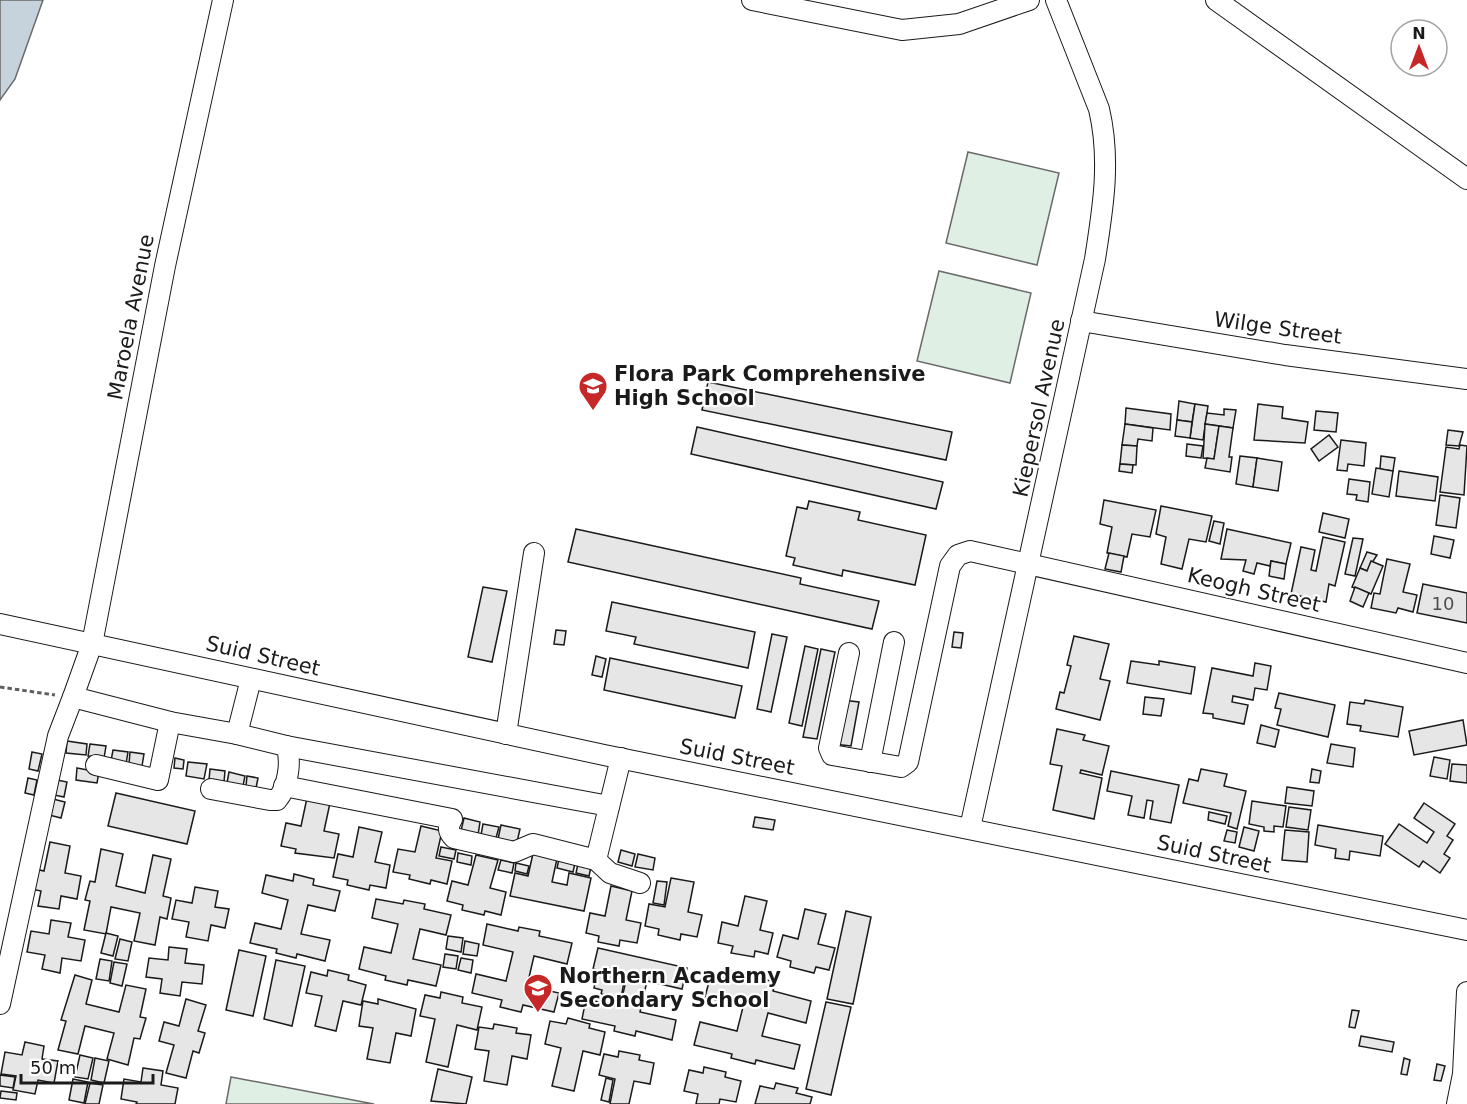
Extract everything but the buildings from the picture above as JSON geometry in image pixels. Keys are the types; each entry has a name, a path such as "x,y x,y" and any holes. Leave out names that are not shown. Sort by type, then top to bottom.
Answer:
{"street":[{"name":"Maroela Avenue","path":"0,1004 58,736 92,644 165,266 223,0"},
{"path":"752,0 902,30 959,24 1029,0"},
{"name":"Kiepersol Avenue","path":"970,828 1030,564 1082,321 1103,209 1106,150 1099,109 1056,0"},
{"path":"1216,0 1467,179"},
{"name":"Wilge Street","path":"1082,321 1285,355 1467,379"},
{"name":"Keogh Street","path":"849,653 829,748 832,755 901,767 908,762 950,566 958,555 970,551 1467,663"},
{"path":"506,734 534,553"},
{"name":"Suid Street","path":"0,624 621,758 1467,930"},
{"path":"870,762 894,642"},
{"path":"237,735 251,679"},
{"path":"73,697 170,722 286,746 609,806"},
{"path":"96,765 158,780 170,722"},
{"path":"211,789 277,800 284,786 289,755 286,746"},
{"path":"596,860 621,758"},
{"path":"284,786 452,819 448,826 449,833 454,838 514,852 533,844 596,860 610,873 624,880 640,883"},
{"path":"1457,1104 1462,1074 1467,992"}],"path":[{"path":"0,687 73,697"}],"green space":[{"path":"968,152 1059,173 1037,265 946,243"},
{"path":"939,271 1031,293 1010,383 917,361"},
{"path":"231,1077 374,1104 226,1104"}],"shaded area":[{"path":"0,0 43,0 15,79 0,100"}],"place":[{"name":"Flora Park Comprehensive High School","path":"593,412"},
{"name":"Northern Academy Secondary School","path":"538,1014"}]}
